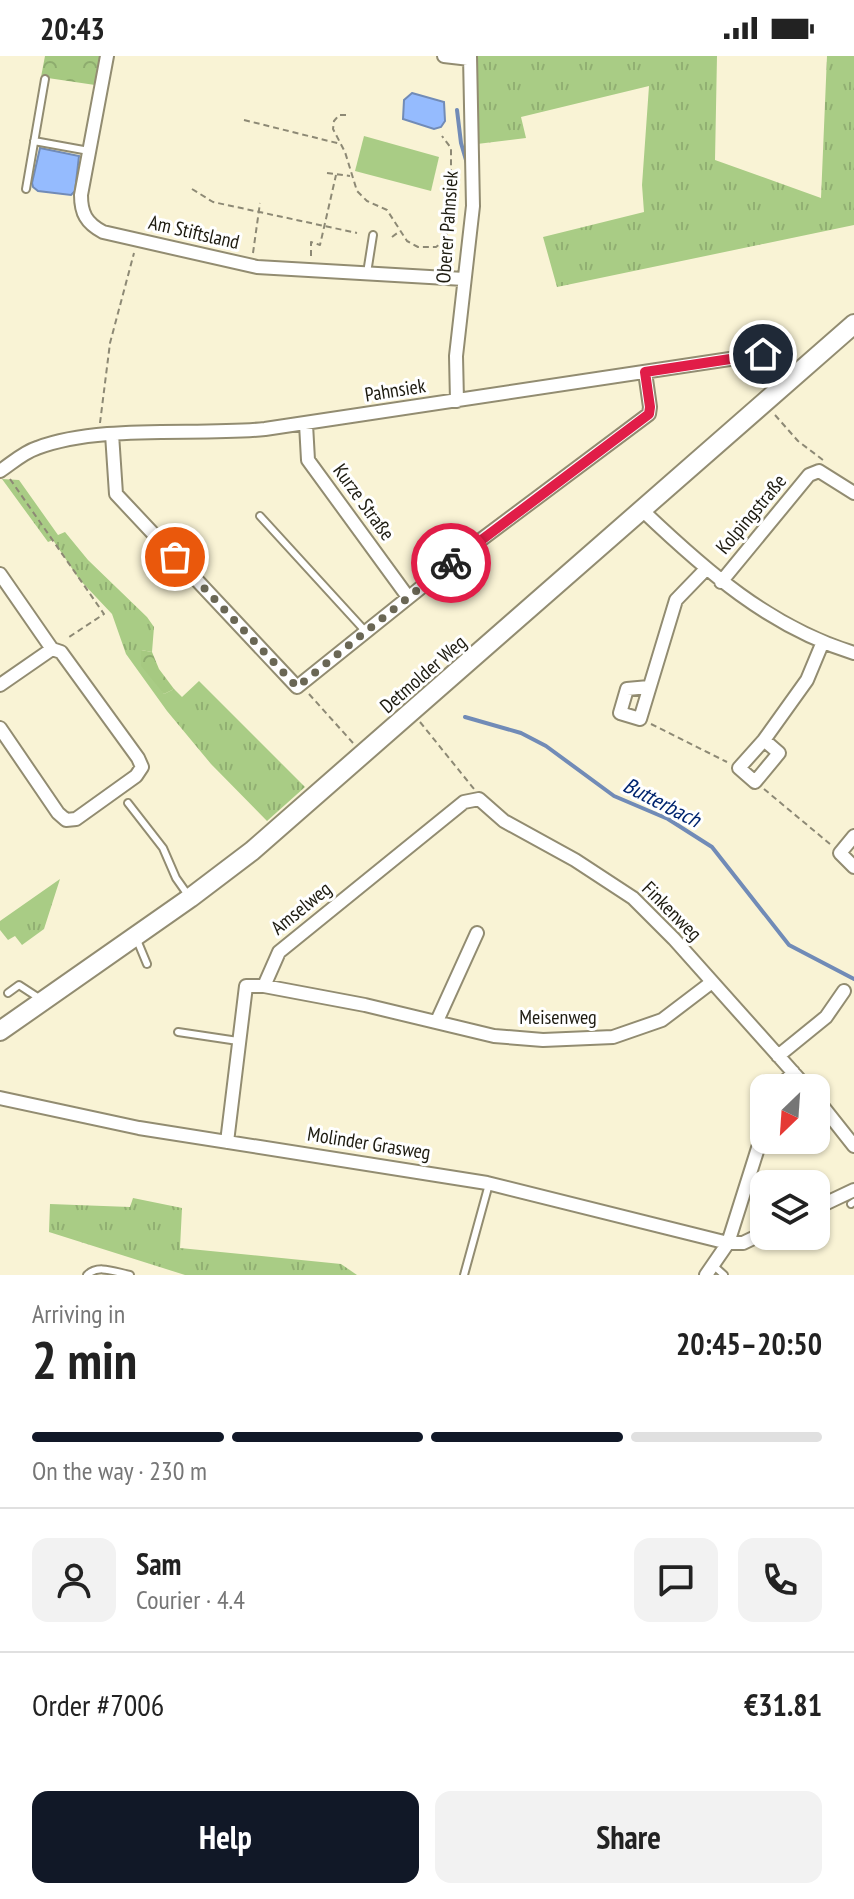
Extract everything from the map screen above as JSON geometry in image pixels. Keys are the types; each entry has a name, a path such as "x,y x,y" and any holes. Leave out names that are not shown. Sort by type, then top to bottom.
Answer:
{"street":[{"name":"Am Stiftsland","path":"107,56 81,195 83,214 93,227 103,232 251,266 464,279"},
{"path":"444,56 470,57"},
{"name":"Oberer Pahnsiek","path":"457,401 456,356 473,206 470,57"},
{"name":"Detmolder Weg","path":"0,1031 252,851 854,324"},
{"name":"Pahnsiek","path":"1,470 33,449 64,439 105,435 229,433 306,424 763,354 781,361 795,375"},
{"path":"105,435 116,494 299,686 485,536 649,414 645,372"},
{"name":"Kurze Straße","path":"306,424 308,460 408,597"},
{"path":"819,471 854,493"},
{"name":"Kolpingstraße","path":"721,582 809,475 819,471"},
{"path":"642,510 721,582 822,644 854,653"},
{"path":"649,687 627,689 620,713 640,719 676,600 705,570"},
{"path":"0,574 52,649 61,652 142,767 136,776 76,819 66,820 58,813 0,728"},
{"path":"764,740 779,753 755,782 739,768 764,740 807,680 822,644"},
{"path":"0,685 52,649"},
{"name":"Finkenweg","path":"479,799 504,821 575,860 633,898 793,1072"},
{"name":"Amselweg","path":"227,1142 246,986 264,986 279,952 464,802 479,799"},
{"path":"854,836 840,853 854,867"},
{"path":"437,1021 477,933"},
{"name":"Meisenweg","path":"264,986 437,1021 494,1036 543,1040 613,1037 662,1020 712,982"},
{"path":"778,1056 826,1017 844,991"},
{"name":"Molinder Grasweg","path":"0,1098 139,1128 405,1168 489,1184 728,1243"},
{"path":"830,1116 854,1146"},
{"path":"715,1272 728,1243 756,1154"},
{"path":"830,1201 854,1190"},
{"path":"728,1243 750,1240"}],"lane":[{"path":"26,189 45,79"},
{"path":"34,141 89,151"},
{"path":"367,273 373,235"},
{"path":"260,516 367,633"},
{"path":"128,803 163,848 176,878 190,898"},
{"path":"134,937 142,946 147,964"},
{"path":"8,993 19,985 44,1001"},
{"path":"178,1032 239,1041"},
{"path":"464,1275 489,1184"},
{"path":"87,1275 99,1268 130,1275"}],"path":[{"path":"346,115 339,115 333,129 342,144 357,191 367,201 387,210 407,241 418,247 436,247 445,240 451,218 451,148 442,136"},
{"path":"244,120 342,144"},
{"path":"327,173 351,176"},
{"path":"310,270 311,242 320,245 336,175"},
{"path":"192,189 213,202 357,233"},
{"path":"251,266 260,203"},
{"path":"392,237 401,230"},
{"path":"105,435 110,343 137,240"},
{"path":"772,411 798,441 823,460 819,471"},
{"path":"1,470 104,614 52,649"},
{"path":"299,686 364,755"},
{"path":"412,712 473,786 479,799"},
{"path":"640,719 739,768"},
{"path":"755,782 840,853"}],"green space":[{"path":"45,56 101,56 95,85 41,77"},
{"path":"475,56 717,56 715,160 821,198 827,56 854,56 854,225 557,287 543,237 644,212 642,185 649,86 521,117 526,138 477,144"},
{"path":"364,136 439,157 431,191 355,171"},
{"path":"2,479 19,480 58,535 65,532 88,560 147,617 154,627 152,652 141,650 164,694 174,689 182,697 199,681 305,787 267,821 211,764 167,711 126,654 112,614 79,579 53,540 48,542"},
{"path":"141,650 152,652 159,669 174,689 164,694 141,666"},
{"path":"60,879 44,929 22,945 15,936 8,940 0,930 0,921"},
{"path":"133,1198 182,1208 180,1248 341,1264 357,1275 185,1275 49,1232 50,1204 130,1207"}],"water":[{"path":"412,93 444,102 445,121 441,127 434,129 403,119 404,100"},
{"path":"40,148 79,156 75,191 71,195 38,191 33,187"}],"waterway":[{"path":"457,110 468,167"},
{"name":"Butterbach","path":"465,717 521,733 546,746 614,796 668,819 712,847 789,945 854,979"}],"way so far":[{"path":"175,557 297,687 451,563"}],"route":[{"path":"451,563 649,414 645,372 763,354"}]}
